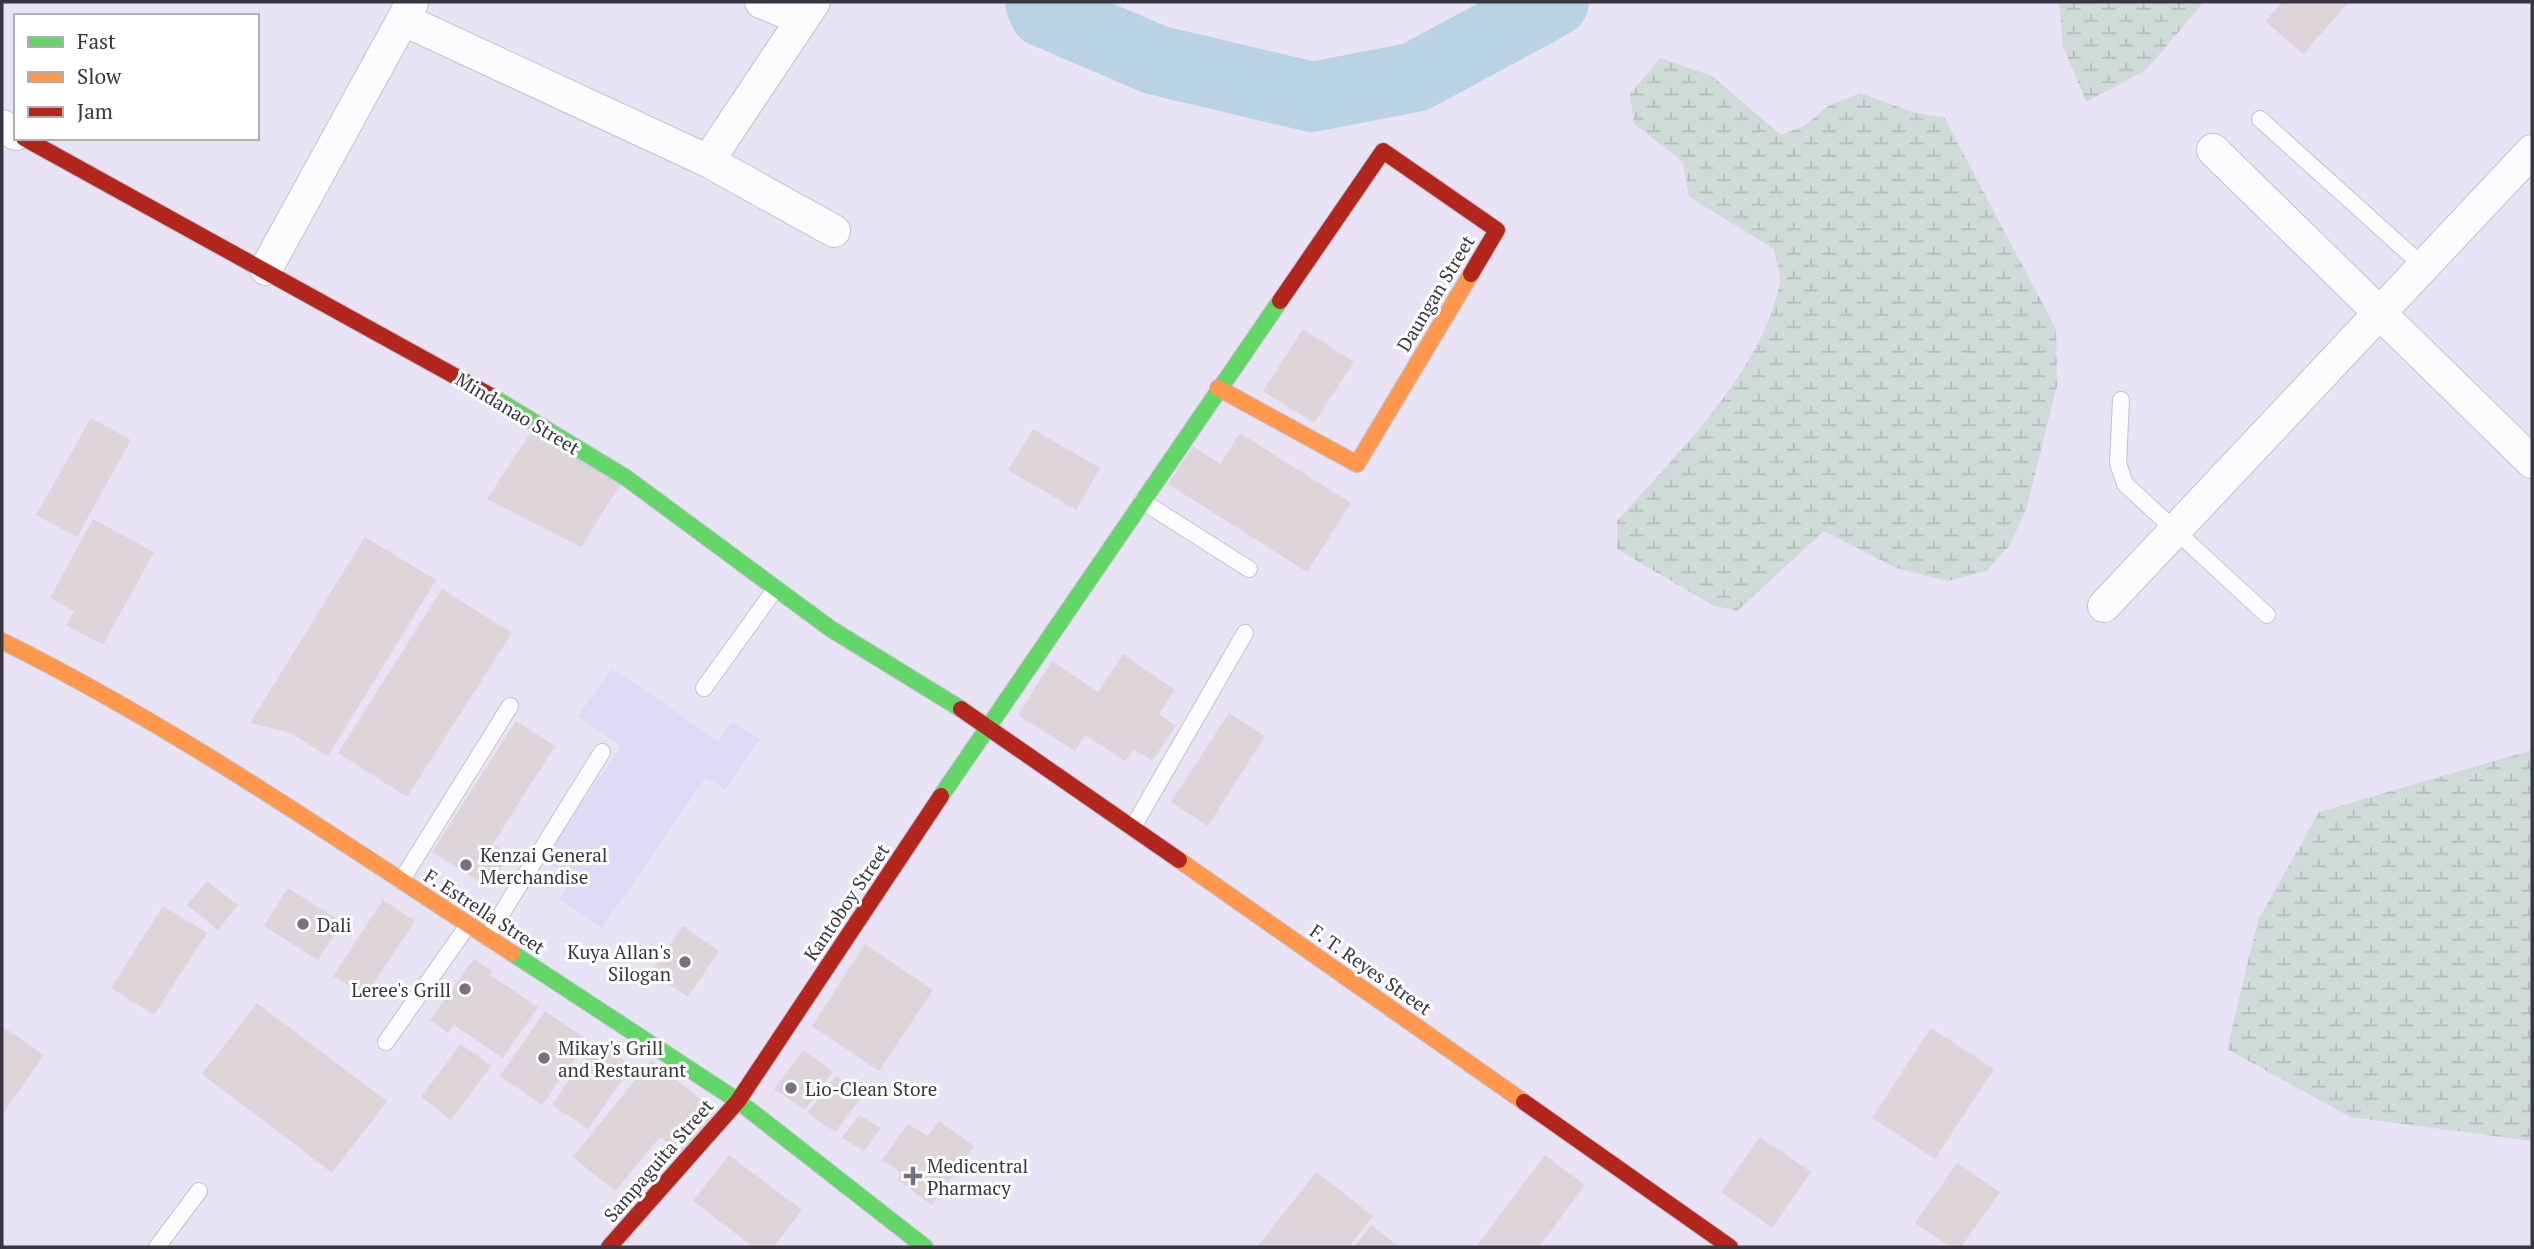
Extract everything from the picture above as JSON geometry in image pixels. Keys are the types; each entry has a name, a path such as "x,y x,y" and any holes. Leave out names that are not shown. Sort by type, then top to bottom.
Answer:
{"street":[{"path":"708,161 808,10 761,2"},
{"path":"266,269 409,11 708,161 834,231"},
{"name":"Mindanao Street","path":"28,140 492,396 625,477 831,629 988,725"},
{"path":"2213,150 2532,462"},
{"name":"Daungan Street","path":"988,725 1217,388 1383,151 1497,230 1357,464 1217,388"},
{"path":"2104,606 2174,528 2532,151"},
{"name":"F. Estrella Street","path":"2,640 82,682 401,881 738,1101 925,1247"},
{"name":"F. T. Reyes Street","path":"988,725 1730,1247"},
{"name":"Kantoboy Street","path":"738,1101 988,725"},
{"name":"Sampaguita Street","path":"609,1247 738,1101"}],"lane":[{"path":"2260,119 2424,267"},
{"path":"2121,400 2118,463 2125,484 2267,615"},
{"path":"1142,501 1249,569"},
{"path":"704,688 776,588"},
{"path":"1133,827 1245,633"},
{"path":"401,881 510,706"},
{"path":"487,938 602,752"},
{"path":"386,1042 468,925"},
{"path":"157,1247 200,1191"}],"shaded area":[{"path":"612,668 718,741 732,721 760,739 725,790 706,777 602,928 559,899 572,880 543,860 621,746 578,716"}],"green space":[{"path":"2059,2 2204,2 2146,70 2086,102 2063,46"},
{"path":"1660,58 1712,76 1781,135 1804,126 1828,106 1860,93 1915,113 1944,117 2056,329 2057,385 2027,507 2010,545 1986,571 1948,581 1896,568 1824,531 1737,611 1712,605 1617,549 1617,521 1689,441 1735,381 1769,318 1780,282 1774,249 1689,197 1683,162 1634,124 1630,94"},
{"path":"2532,750 2532,1141 2350,1117 2227,1049 2258,920 2319,812"}],"building":[{"path":"2282,2 2349,2 2303,54 2265,21"},
{"path":"1303,329 1354,362 1314,423 1263,391"},
{"path":"91,418 131,440 77,537 36,515"},
{"path":"533,429 625,477 581,547 487,499"},
{"path":"1033,429 1100,468 1076,510 1008,470"},
{"path":"1240,433 1351,503 1307,572 1168,484 1193,446 1220,464"},
{"path":"93,519 154,552 103,645 66,625 74,611 50,598"},
{"path":"365,537 436,580 328,756 288,732 250,723"},
{"path":"442,589 512,633 407,797 338,753"},
{"path":"1123,654 1175,690 1159,714 1176,726 1152,761 1134,749 1125,761 1085,735 1075,751 1018,715 1052,661 1098,692"},
{"path":"1229,713 1265,736 1208,826 1171,802"},
{"path":"516,721 555,746 493,844 510,855 489,887 432,852"},
{"path":"207,881 238,905 218,930 187,905"},
{"name":"Dali","path":"288,888 342,922 318,960 264,926"},
{"path":"383,900 415,921 365,996 333,976"},
{"path":"163,906 207,933 154,1015 111,988"},
{"name":"Kuya Allan's Silogan","path":"683,926 719,951 688,997 651,972"},
{"path":"865,944 933,990 879,1071 812,1026"},
{"path":"474,959 492,971 490,975 538,1007 503,1058 454,1025 448,1033 430,1020"},
{"path":"257,1003 387,1101 332,1173 202,1074"},
{"name":"Mikay's Grill and Restaurant","path":"545,1011 588,1040 542,1105 500,1076"},
{"path":"2,1026 44,1055 2,1115"},
{"path":"1931,1028 1994,1069 1935,1159 1872,1118"},
{"path":"596,1041 632,1066 588,1129 552,1105"},
{"path":"461,1044 491,1066 451,1120 421,1097"},
{"path":"803,1050 833,1071 805,1110 774,1089"},
{"path":"651,1060 716,1111 682,1154 660,1137 615,1191 573,1157"},
{"path":"836,1076 864,1094 835,1132 807,1113"},
{"path":"859,1115 881,1128 864,1151 842,1138"},
{"path":"939,1121 974,1146 932,1205 897,1179 902,1173 882,1160 908,1124 928,1136"},
{"path":"1760,1137 1811,1172 1772,1228 1721,1192"},
{"path":"729,1155 802,1210 774,1247 753,1247 693,1201"},
{"path":"1545,1155 1585,1185 1539,1247 1476,1247"},
{"path":"1957,1163 2000,1192 1961,1247 1950,1247 1915,1223"},
{"path":"1316,1172 1373,1216 1349,1247 1257,1247"},
{"path":"1371,1225 1399,1247 1354,1247"}],"waterway":[{"path":"1040,2 1044,12 1156,60 1312,97 1415,77 1554,2"}],"traffic: fast":[{"path":"941,796 1280,301"},
{"path":"491,396 625,477 831,629 961,709"},
{"path":"512,953 738,1101 925,1247"}],"traffic: slow":[{"path":"1218,388 1357,464 1471,274"},
{"path":"2,641 68,675 198,750 512,953"},
{"path":"1179,860 1524,1102"}],"traffic: jam":[{"path":"28,140 491,396"},
{"path":"1280,301 1383,151 1497,230 1471,274"},
{"path":"961,709 1179,860"},
{"path":"609,1247 738,1101 941,796"},
{"path":"1524,1102 1730,1247"}],"place":[{"name":"Kenzai General Merchandise","path":"466,865"},
{"name":"Dali","path":"303,924"},
{"name":"Kuya Allan's Silogan","path":"685,962"},
{"name":"Leree's Grill","path":"465,989"},
{"name":"Mikay's Grill and Restaurant","path":"544,1058"},
{"name":"Lio-Clean Store","path":"791,1088"},
{"name":"Medicentral Pharmacy","path":"913,1176"}]}
